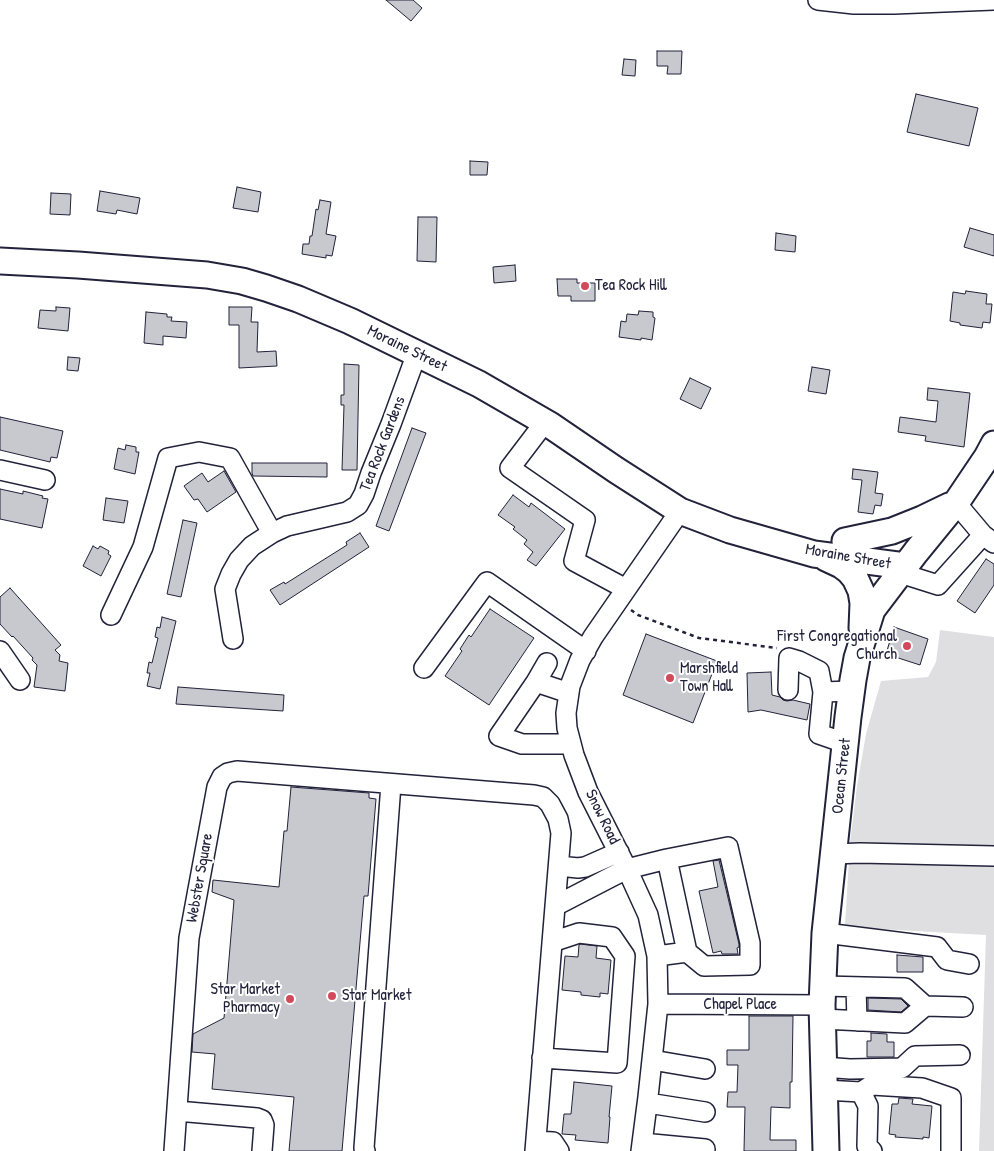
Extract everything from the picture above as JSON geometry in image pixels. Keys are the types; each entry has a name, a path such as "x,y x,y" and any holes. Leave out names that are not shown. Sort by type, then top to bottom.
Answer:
{"main road":[{"name":"Moraine Street","path":"0,261 155,270 206,275 242,281 266,288 350,321 480,384 545,422 680,511 730,530 814,554 903,570"},
{"name":"Ocean Street","path":"826,1151 823,1003 826,933 851,691 857,658 872,610 956,503 994,444"},
{"path":"845,541 892,530 922,519 956,503"},
{"name":"Moraine Street","path":"779,543 845,541 868,546 883,553 903,570"},
{"path":"814,554 841,565 849,571 855,578 861,591 863,623 857,658"}],"street":[{"path":"818,0 854,4 994,0"},
{"name":"Tea Rock Gardens","path":"233,639 225,589 239,560 252,546 287,526 347,512 358,505 364,494 417,353"},
{"path":"545,422 510,468 585,520 574,561 622,595"},
{"path":"111,615 144,547 168,458 199,452 230,458 272,533"},
{"path":"0,470 45,480"},
{"path":"903,570 938,585 989,539 956,503"},
{"name":"Snow Road","path":"642,1147 658,1004 657,956 648,915 588,792 574,755 567,728 566,712 570,686 580,660 593,637 680,511"},
{"path":"424,668 487,582 586,651"},
{"path":"0,651 20,680"},
{"path":"788,690 788,658 799,660 819,671 822,692 819,734 846,743"},
{"path":"547,663 499,736 522,744 571,744"},
{"path":"536,682 569,693"},
{"path":"822,692 851,691"},
{"name":"Webster Square","path":"174,1151 189,938 217,787 222,777 237,771 534,795 543,797 550,804 560,827 559,866 535,1146"},
{"path":"365,1151 391,784"},
{"path":"559,866 578,868 623,861 667,859 728,847 750,943 750,965 704,966 687,952 667,859"},
{"path":"834,854 994,856"},
{"path":"555,906 610,876 623,861"},
{"path":"542,1058 617,1064 625,956 612,937 579,933 552,942"},
{"path":"826,933 937,947 947,960 969,964"},
{"path":"657,956 687,952"},
{"path":"856,987 857,1021"},
{"path":"823,1003 856,987 905,988 925,1006 963,1007"},
{"path":"823,1003 857,1021 905,1023 925,1006"},
{"name":"Chapel Place","path":"658,1004 823,1003"},
{"path":"824,1078 850,1069 902,1068 915,1056 960,1055"},
{"path":"652,1060 705,1069"},
{"path":"824,1078 861,1092 868,1106 866,1146 872,1151"},
{"path":"861,1092 872,1084 922,1088 951,1098 952,1151"},
{"path":"648,1102 705,1112"},
{"path":"177,1111 262,1120 264,1125 262,1151"},
{"path":"535,1146 554,1142 559,1151"},
{"path":"642,1147 705,1149"}],"path":[{"path":"622,595 638,615 699,638 783,649 788,658"}],"shaded area":[{"path":"940,630 994,637 994,1151 979,1151 986,935 861,928 845,925 850,843 857,786 866,734 881,681 928,677 936,662"}],"building":[{"path":"386,0 413,0 422,8 411,21"},
{"path":"657,51 682,51 681,74 667,74 668,66 657,66"},
{"path":"624,59 636,60 635,76 622,75"},
{"path":"916,94 978,108 969,146 907,132"},
{"path":"470,161 488,162 487,175 470,175"},
{"path":"237,187 261,192 258,212 233,208"},
{"path":"100,191 140,198 137,214 117,210 116,214 97,211"},
{"path":"51,193 71,194 70,215 50,214"},
{"path":"320,200 331,202 326,234 336,236 332,256 326,255 326,258 302,254 303,244 309,244 310,236 312,236 316,209 318,210"},
{"path":"418,217 437,217 436,262 417,261"},
{"path":"970,228 994,235 994,256 964,247"},
{"path":"776,233 796,236 795,252 775,250"},
{"path":"515,265 516,281 494,283 493,267"},
{"path":"557,279 577,279 577,283 595,283 595,301 571,301 571,296 558,296"},
{"path":"966,291 987,294 986,304 992,304 990,323 983,322 982,328 960,325 960,323 950,321 953,292 965,294"},
{"path":"56,307 70,308 68,331 38,328 40,310 56,311"},
{"path":"229,307 252,307 251,322 258,322 257,352 276,351 277,366 239,368 239,325 229,325"},
{"path":"639,311 653,312 653,317 655,318 652,340 619,337 621,321 626,322 627,314 638,315"},
{"path":"146,312 167,314 167,317 172,317 171,321 187,322 186,338 163,336 163,345 144,343"},
{"path":"68,357 80,358 78,371 67,370"},
{"path":"344,364 359,365 357,470 342,470 344,405 341,405 341,395 344,395"},
{"path":"812,367 830,370 826,394 808,391"},
{"path":"690,378 711,388 701,409 680,399"},
{"path":"928,388 970,393 964,447 925,441 926,436 898,432 900,417 936,422 938,401 927,400"},
{"path":"0,417 63,431 57,458 51,457 50,462 0,450"},
{"path":"412,428 426,433 389,531 376,526"},
{"path":"126,445 136,447 136,452 139,452 135,474 114,469 118,448 125,450"},
{"path":"252,463 327,463 327,477 253,476"},
{"path":"853,469 878,472 875,493 883,494 881,506 875,505 873,514 858,512 862,480 852,479"},
{"path":"224,471 236,492 207,512 198,499 194,500 184,486 202,473 208,482"},
{"path":"0,489 23,494 23,491 48,499 42,528 0,519"},
{"path":"513,495 529,507 531,503 565,529 536,566 527,560 533,552 524,544 527,540 513,529 515,527 498,515"},
{"path":"106,498 128,501 124,523 103,520"},
{"path":"183,520 197,523 181,597 167,594"},
{"path":"360,533 369,547 280,605 270,590 284,582 285,584 347,545 346,542"},
{"path":"93,546 98,549 100,546 109,551 108,554 111,556 101,576 83,566"},
{"path":"986,559 994,564 994,585 975,613 957,601"},
{"path":"10,588 61,645 55,650 60,655 59,661 68,663 65,691 34,687 37,665 32,660 33,658 0,624 0,597"},
{"path":"490,609 534,638 489,705 445,676 462,651 460,649 469,635 471,637"},
{"path":"162,617 176,621 160,689 147,686 150,673 147,673 149,662 152,663 158,638 155,637 157,627 160,628"},
{"name":"First Congregational Church","path":"894,627 928,639 920,665 886,654"},
{"name":"Marshfield Town Hall","path":"646,634 717,661 693,723 623,695"},
{"path":"771,672 772,695 787,701 793,700 810,704 807,720 761,710 748,712 747,673"},
{"path":"178,687 284,695 283,711 176,704"},
{"path":"291,787 369,793 369,798 376,799 368,896 364,896 342,1151 289,1151 294,1097 212,1089 215,1054 192,1052 193,1034 224,1018 234,900 212,892 213,880 279,887 284,831 287,831"},
{"path":"719,860 739,944 737,948 738,954 722,954 721,951 713,953 699,891 718,887 713,861"},
{"path":"580,944 597,946 596,958 611,960 608,994 600,993 600,997 562,990 565,956 578,957"},
{"path":"897,955 923,957 923,972 897,972"},
{"path":"868,998 901,999 908,1006 901,1012 868,1010"},
{"path":"749,1016 793,1016 790,1108 771,1107 770,1140 796,1140 796,1151 744,1151 745,1107 727,1107 728,1092 737,1092 738,1065 727,1065 727,1050 749,1050"},
{"path":"871,1033 887,1034 887,1042 894,1042 894,1057 867,1057 867,1041 871,1041"},
{"path":"574,1082 612,1086 608,1143 575,1140 576,1135 562,1134 564,1114 571,1114"},
{"path":"899,1098 913,1099 912,1104 932,1106 929,1138 895,1137 896,1135 889,1134 892,1104 898,1104"}],"place":[{"name":"Tea Rock Hill","path":"585,286"},
{"name":"First Congregational Church","path":"907,646"},
{"name":"Marshfield Town Hall","path":"670,678"},
{"name":"Star Market","path":"332,996"},
{"name":"Star Market Pharmacy","path":"290,999"}]}
